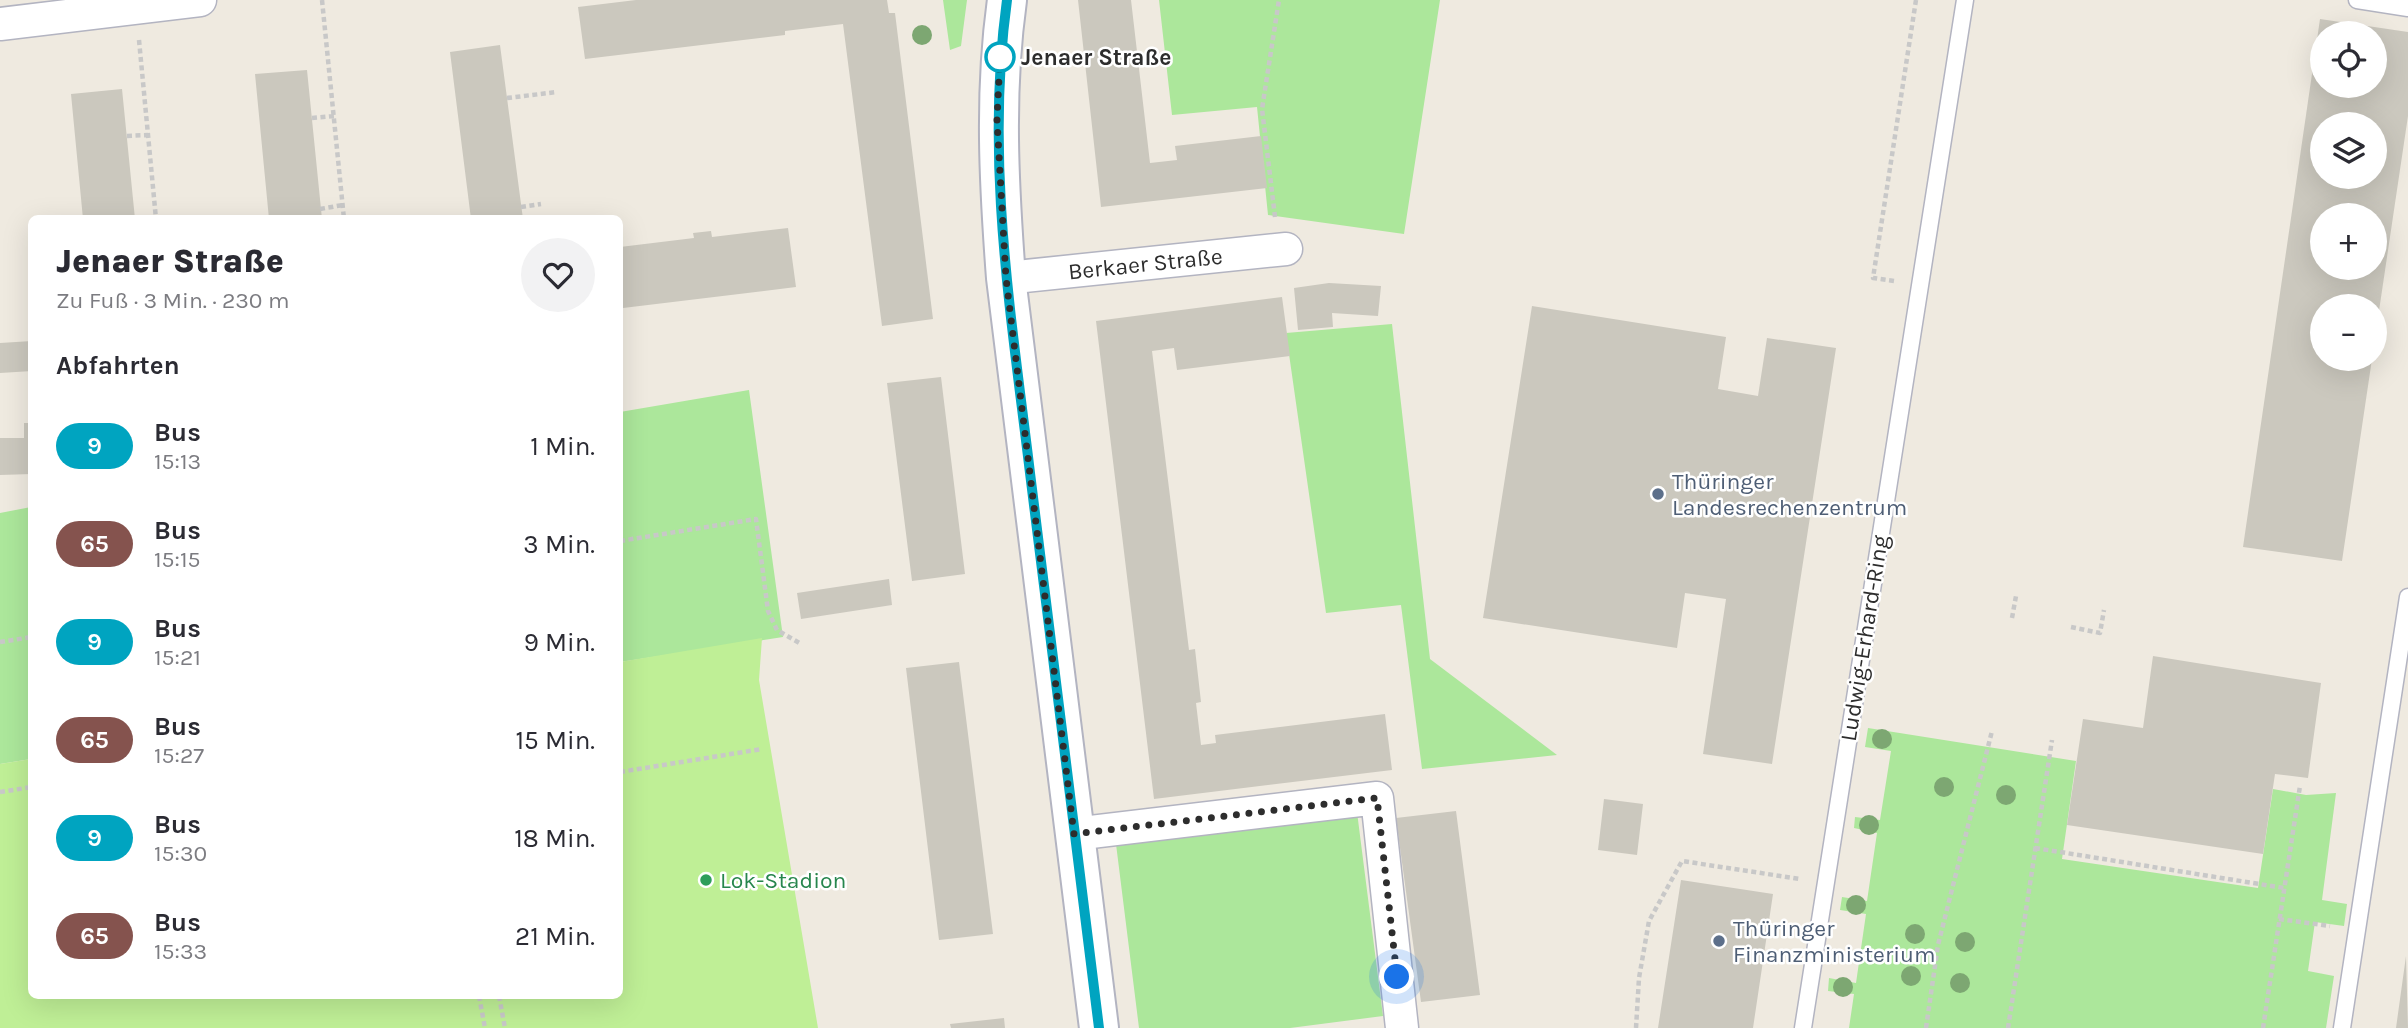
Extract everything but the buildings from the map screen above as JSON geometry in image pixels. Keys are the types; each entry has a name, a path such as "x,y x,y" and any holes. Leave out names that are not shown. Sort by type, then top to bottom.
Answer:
{"street":[{"path":"0,24 200,0"},
{"path":"1007,0 1000,57 997,120 1006,278 1099,1028"},
{"name":"Berkaer Straße","path":"1006,278 1283,249"},
{"path":"1074,834 1377,798 1402,1028"}],"lane":[{"name":"Ludwig-Erhard-Ring","path":"1803,1028 1965,0"},
{"path":"2357,0 2408,8"},
{"path":"2342,1028 2408,597"}],"path":[{"path":"322,0 344,215"},
{"path":"1279,0 1262,109 1283,249"},
{"path":"1916,0 1873,278 1919,285"},
{"path":"136,8 156,215"},
{"path":"507,98 557,92"},
{"path":"312,118 334,116"},
{"path":"127,136 148,135"},
{"path":"521,207 541,204"},
{"path":"320,209 343,205"},
{"path":"623,541 755,519 768,611 777,630 801,644"},
{"path":"2012,618 2016,596"},
{"path":"2071,627 2100,633 2104,610"},
{"path":"0,642 28,637"},
{"path":"1926,1028 1938,945 1992,731"},
{"path":"2008,1028 2052,740"},
{"path":"623,772 762,749"},
{"path":"2263,1028 2300,786"},
{"path":"0,792 28,788"},
{"path":"2035,848 2284,888"},
{"path":"1636,1028 1639,978 1649,921 1682,861 1825,883"},
{"path":"2279,919 2357,930"},
{"path":"480,999 485,1028"},
{"path":"500,999 505,1028"}],"green space":[{"path":"943,0 967,0 961,46 950,50"},
{"path":"1159,0 1440,0 1404,234 1268,215 1257,107 1172,115"},
{"path":"1392,324 1430,659 1557,755 1422,769 1401,605 1326,613 1286,333"},
{"path":"749,390 783,637 623,662 623,411"},
{"path":"28,508 28,759 0,764 0,513"},
{"name":"Lok-Stadion","path":"762,638 759,680 818,1028 0,1028 0,764 28,759 28,999 623,999 623,661"},
{"path":"1868,728 2076,761 2062,859 2258,888 2273,789 2306,795 2336,793 2322,900 2347,904 2344,926 2315,922 2308,971 2334,976 2326,1028 1849,1028 1854,994 1828,991 1829,978 1856,983 1866,914 1840,910 1842,897 1867,901 1877,833 1854,828 1855,817 1880,820 1891,751 1865,747"},
{"path":"1357,812 1383,1016 1290,1028 1139,1028 1116,844"}],"bus line":[{"name":"9","path":"1007,0 1000,57 997,120 1006,278 1099,1028"}],"place":[{"name":"Jenaer Straße","path":"1000,57"},
{"name":"Thüringer Landesrechenzentrum","path":"1658,494"},
{"name":"Lok-Stadion","path":"706,880"},
{"name":"Thüringer Finanzministerium","path":"1719,941"}],"route":[{"path":"1000,57 997,120 1006,278 1074,834 1377,798 1397,977"}]}
